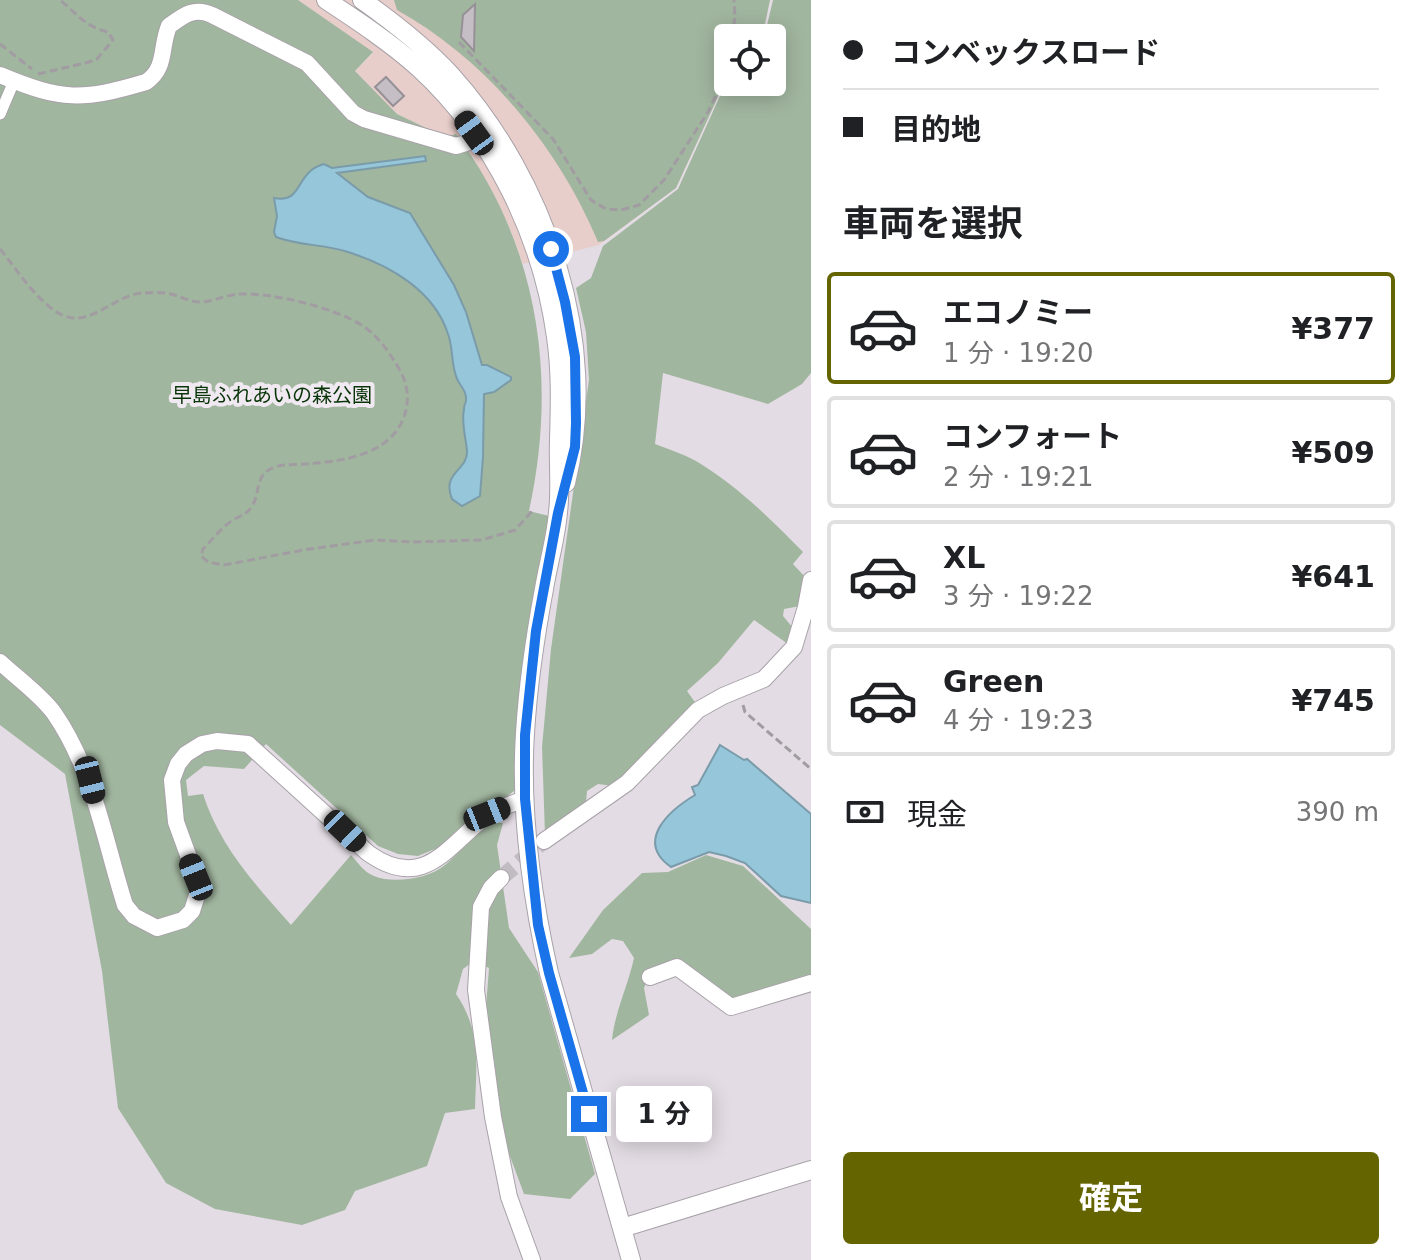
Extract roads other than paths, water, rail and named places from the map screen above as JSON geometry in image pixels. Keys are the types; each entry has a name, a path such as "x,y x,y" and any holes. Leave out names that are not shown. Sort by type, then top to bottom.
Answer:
{"street":[{"path":"326,0 418,67 451,101 500,170 520,210 541,263 557,340 560,397 558,513"},
{"path":"356,19 364,1 417,43 457,83 513,162 545,230 563,291 575,357 575,447 558,513 536,631 525,735 525,799 538,925 546,961 631,1260"},
{"path":"0,114 7,78 54,94 89,97 146,82 161,65 169,26 189,12 198,10 307,63 353,113 364,119 456,146 479,139"},
{"path":"544,841 627,783 698,710 764,679 794,647 811,580"},
{"path":"0,662 52,710 77,750 90,780 125,905 149,926 169,926 183,920 197,899 196,877 176,822 172,780 186,754 202,744 217,741 248,744 368,853 383,864 402,869 424,865 443,856 487,814 525,799"},
{"path":"501,878 491,888 481,907 476,990 493,1117 509,1197 532,1260"},
{"path":"650,977 677,967 731,1007 811,983"},
{"path":"622,1228 811,1170"}],"water":[{"path":"425,156 426,161 337,173 368,197 410,213 454,285 466,312 482,365 511,377 494,392 484,394 480,496 462,506 452,499 450,483 466,458 463,420 466,397 454,371 448,334 432,304 408,281 379,264 339,249 285,240 276,237 274,232 277,216 274,198 290,196 314,168 324,164 332,168"},
{"path":"720,745 747,759 811,814 811,903 781,896 745,863 726,856 709,852 671,867 660,857 656,837 660,827 676,809 695,795 692,787 698,785"}],"tunnel":[{"path":"501,878 544,841"}],"park label":[{"name":"早島ふれあいの森公園","path":"272,395"}]}
